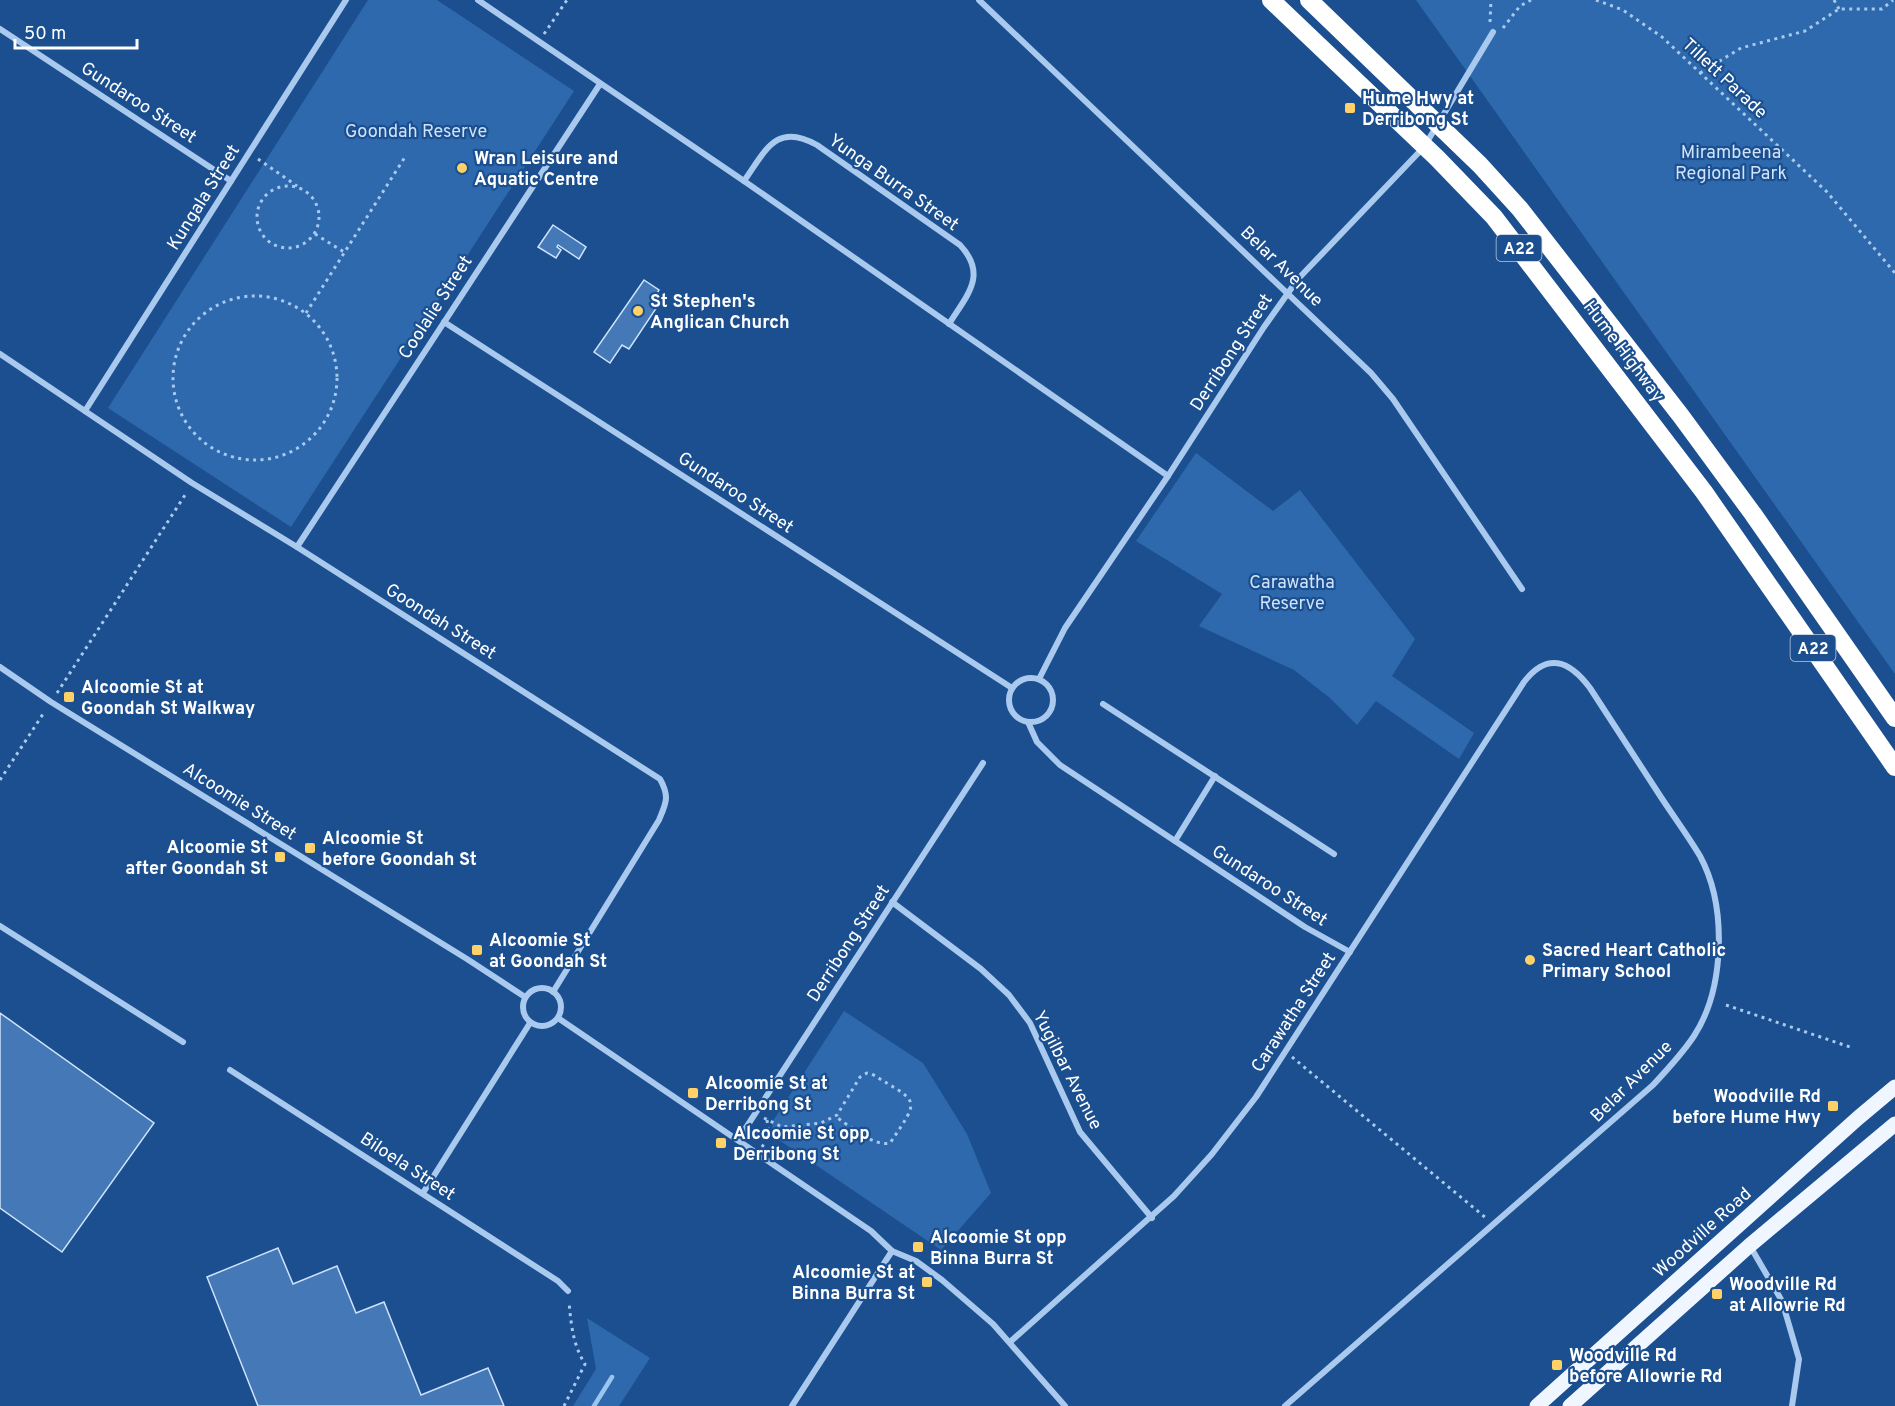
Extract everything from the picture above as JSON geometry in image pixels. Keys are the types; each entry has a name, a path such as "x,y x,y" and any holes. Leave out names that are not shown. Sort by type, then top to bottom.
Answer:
{"highway":[{"name":"Hume Highway","path":"1271,0 1494,217 1731,529 1895,767"},
{"name":"Hume Highway","path":"1309,0 1480,165 1520,209 1607,318 1753,514 1895,718"}],"main road":[{"name":"Woodville Road","path":"1537,1406 1895,1087"},
{"path":"1570,1406 1749,1246 1895,1124"}],"street":[{"name":"Kungala Street","path":"85,411 346,0"},
{"path":"478,0 744,181 1168,476"},
{"name":"Belar Avenue","path":"980,0 1371,373 1393,399 1522,589"},
{"name":"Gundaroo Street","path":"0,29 231,181"},
{"name":"Derribong Street","path":"1039,679 1065,628 1168,476 1264,327 1307,269 1424,147 1493,32"},
{"name":"Coolalie Street","path":"297,547 600,84"},
{"name":"Yunga Burra Street","path":"744,181 776,140 788,136 802,137 960,245 970,256 975,269 972,284 949,324"},
{"name":"Gundaroo Street","path":"444,322 1012,688"},
{"name":"Goondah Street","path":"0,354 192,483 297,547 660,779 667,792 659,820 553,992"},
{"name":"Belar Avenue","path":"1286,1406 1623,1113 1674,1063 1695,1035 1709,1002 1718,967 1718,933 1714,898 1701,858 1583,679 1564,665 1553,662"},
{"name":"Carawatha Street","path":"1011,1342 1152,1218 1212,1154 1256,1097 1286,1052 1524,681 1533,670 1542,664 1553,662"},
{"name":"Alcoomie Street","path":"0,667 51,702 467,959 525,998"},
{"path":"1024,679 1039,679 1050,688 1053,702 1047,715 1042,719 1028,722 1015,715 1009,702 1012,688 1024,679"},
{"path":"1103,704 1334,854"},
{"name":"Gundaroo Street","path":"1028,722 1037,742 1060,765 1305,927 1350,952"},
{"name":"Derribong Street","path":"738,1140 983,763"},
{"path":"1175,841 1215,776"},
{"name":"Yugilbar Avenue","path":"892,902 981,969 1009,995 1030,1023 1080,1132 1152,1218"},
{"path":"0,926 183,1042"},
{"path":"541,988 553,992 561,1007 558,1018 549,1026 536,1026 530,1023 523,1014 522,1003 525,998 529,993 541,988"},
{"path":"558,1018 871,1231 892,1251 916,1261 942,1280 986,1317 1011,1342 1065,1406"},
{"path":"423,1193 530,1023"},
{"name":"Biloela Street","path":"230,1070 558,1281 568,1291"},
{"path":"1749,1246 1782,1301 1799,1359 1792,1406"},
{"path":"792,1406 892,1251"}],"path":[{"path":"539,41 567,0"},
{"path":"1491,0 1490,27 1493,32 1501,30 1520,6 1531,0"},
{"name":"Tillett Parade","path":"1596,0 1623,10 1662,37 1827,192 1895,273"},
{"path":"1834,0 1839,9"},
{"path":"1700,73 1741,48 1805,31 1839,9 1882,9 1893,0"},
{"path":"249,153 310,194 320,213 319,224 309,242 290,249 280,248 271,244 259,229 256,219 258,209 269,192 279,187 301,188"},
{"path":"306,313 405,157"},
{"path":"315,234 344,252"},
{"path":"259,295 286,301 306,313 326,336 336,361 337,389 329,415 313,437 291,452 264,460 237,458 212,448 191,430 177,406 172,380 176,353 188,328 207,310 232,298 259,295"},
{"path":"0,780 192,483"},
{"path":"1726,1005 1850,1047"},
{"path":"1286,1052 1494,1225"},
{"path":"769,1136 766,1118 781,1127 808,1126 835,1116 860,1077 867,1073 909,1097 912,1104 910,1113 890,1143 885,1144 876,1143 835,1116"},
{"path":"758,1153 769,1136 781,1127"},
{"path":"564,1406 585,1364 578,1352 573,1334 568,1291"}],"green space":[{"name":"Goondah Reserve","path":"368,0 437,0 574,91 291,527 108,408"},
{"name":"Mirambeena Regional Park","path":"1416,0 1895,0 1895,674"},
{"name":"Carawatha Reserve","path":"1196,453 1273,511 1300,490 1415,639 1392,676 1474,733 1459,759 1376,701 1357,725 1330,698 1294,670 1199,626 1222,594 1136,541"},
{"path":"844,1011 923,1063 967,1134 991,1193 941,1250 776,1138 772,1129 773,1121"},
{"path":"587,1318 650,1358 619,1406 573,1406 596,1369"}],"building":[{"path":"553,225 586,247 579,259 558,245 557,247 561,250 556,258 538,247"},
{"name":"St Stephen's Anglican Church","path":"644,280 659,290 655,297 661,301 629,349 622,345 610,363 594,352"},
{"path":"0,1013 154,1123 62,1252 0,1208"},
{"path":"278,1248 293,1284 337,1266 356,1313 384,1302 421,1395 488,1368 504,1406 258,1406 207,1277"}],"waterway":[{"path":"594,1406 612,1377"}],"place":[{"name":"Hume Hwy at Derribong St","path":"1350,108"},
{"name":"Wran Leisure and Aquatic Centre","path":"462,168"},
{"name":"St Stephen's Anglican Church","path":"638,311"},
{"name":"Alcoomie St at Goondah St Walkway","path":"69,697"},
{"name":"Alcoomie St before Goondah St","path":"310,848"},
{"name":"Alcoomie St after Goondah St","path":"280,857"},
{"name":"Alcoomie St at Goondah St","path":"477,950"},
{"name":"Sacred Heart Catholic Primary School","path":"1530,960"},
{"name":"Alcoomie St at Derribong St","path":"693,1093"},
{"name":"Woodville Rd before Hume Hwy","path":"1833,1106"},
{"name":"Alcoomie St opp Derribong St","path":"721,1143"},
{"name":"Alcoomie St opp Binna Burra St","path":"918,1247"},
{"name":"Alcoomie St at Binna Burra St","path":"927,1282"},
{"name":"Woodville Rd at Allowrie Rd","path":"1717,1294"},
{"name":"Woodville Rd before Allowrie Rd","path":"1557,1365"}]}
